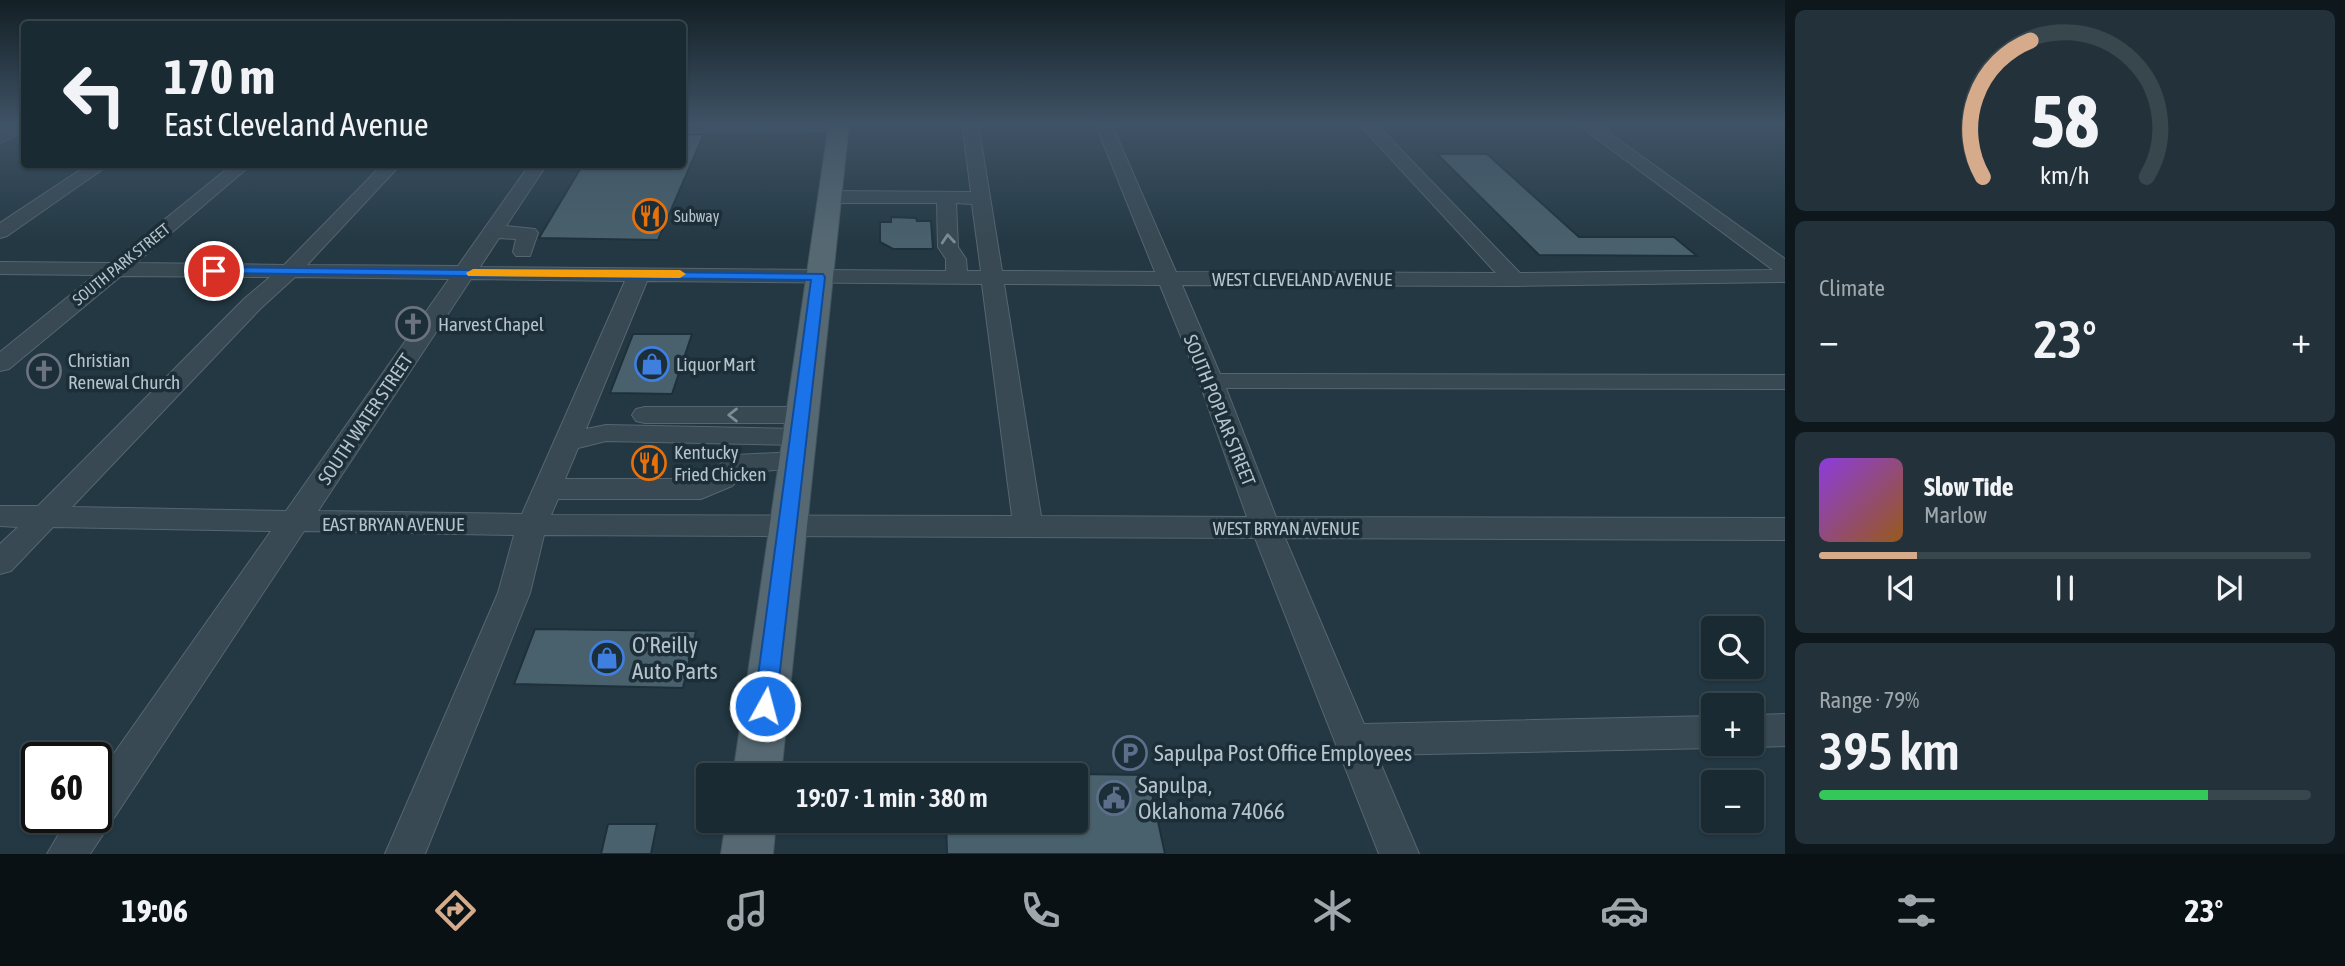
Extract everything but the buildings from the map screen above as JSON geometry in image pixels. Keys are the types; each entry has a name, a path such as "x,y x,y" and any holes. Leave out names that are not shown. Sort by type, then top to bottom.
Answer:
{"main road":[{"path":"758,763 833,163"},
{"path":"747,854 750,833"}],"street":[{"path":"975,163 1028,527"},
{"name":"SOUTH POPLAR STREET","path":"1119,163 1211,381 1265,528 1399,854"},
{"path":"1403,163 1514,281"},
{"path":"1639,163 1785,269"},
{"path":"0,232 96,168"},
{"name":"SOUTH PARK STREET","path":"0,364 239,168"},
{"path":"0,563 252,304 289,272 389,168"},
{"name":"SOUTH WATER STREET","path":"112,789 536,168"},
{"path":"829,197 980,198"},
{"path":"946,198 948,247 956,259 957,277"},
{"path":"493,232 528,233 523,252"},
{"path":"0,268 818,277"},
{"path":"405,854 514,593 533,525 639,274"},
{"name":"WEST CLEVELAND AVENUE","path":"818,277 1514,281 1785,276"},
{"path":"1211,381 1785,382"},
{"path":"573,428 606,433 798,438"},
{"path":"548,489 701,489 712,485 737,464 798,438"},
{"path":"602,525 613,489"},
{"path":"666,525 675,490"},
{"name":"EAST BRYAN AVENUE","path":"0,516 295,523 787,525"},
{"name":"WEST BRYAN AVENUE","path":"787,525 1785,529"},
{"path":"1764,731 1785,730"},
{"path":"1354,740 1701,732"},
{"path":"67,854 81,833"}],"slow traffic":[{"path":"473,273 680,274"}],"place":[{"name":"Subway","path":"650,216"},
{"name":"Harvest Chapel","path":"413,324"},
{"name":"Liquor Mart","path":"652,364"},
{"name":"Christian Renewal Church","path":"44,371"},
{"name":"Kentucky Fried Chicken","path":"649,463"},
{"name":"O'Reilly Auto Parts","path":"607,658"},
{"name":"Sapulpa Post Office Employees","path":"1130,753"},
{"name":"Sapulpa, Oklahoma 74066","path":"1114,798"}],"route":[{"path":"214,271 818,277 765,706"}]}
